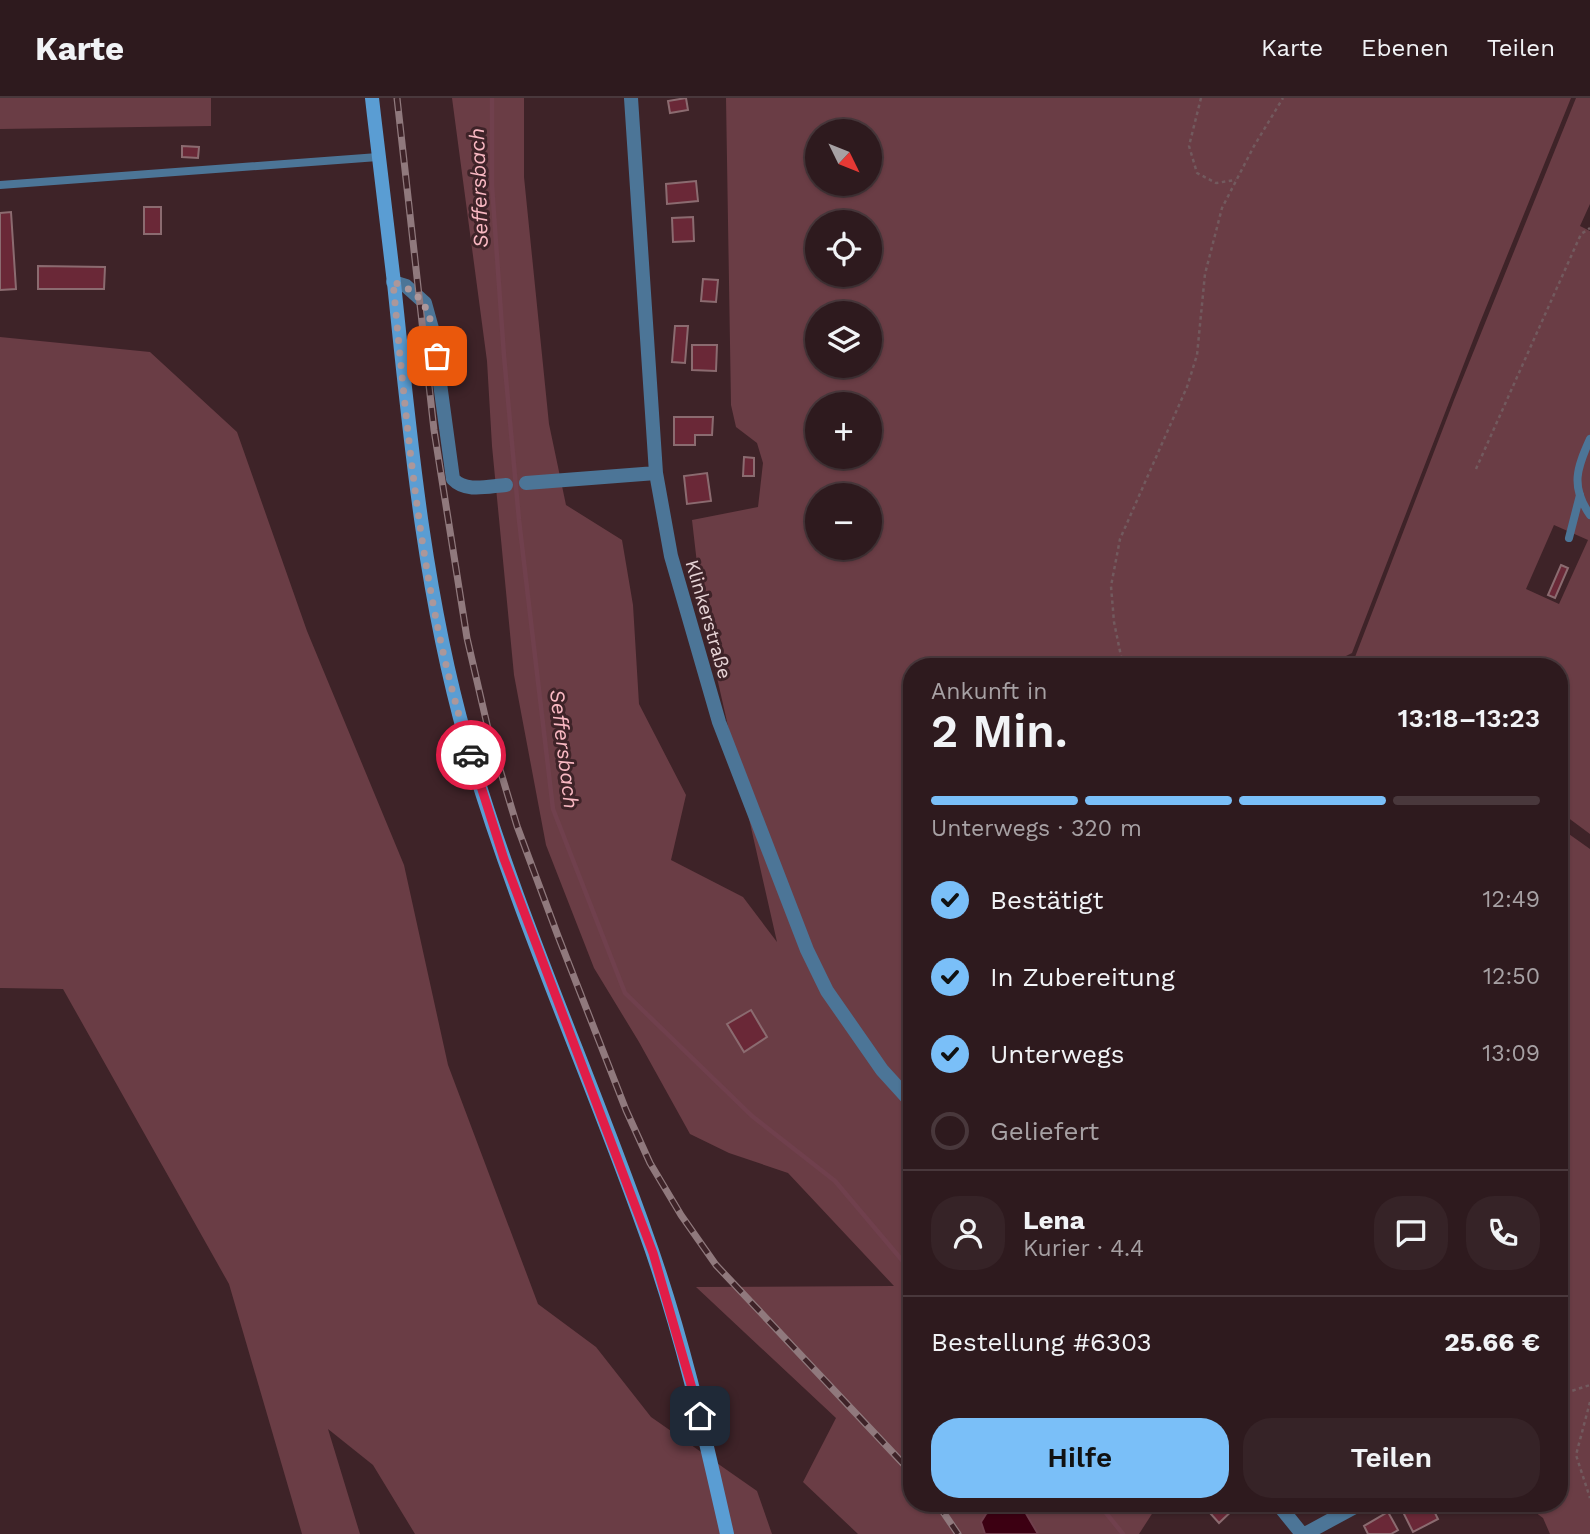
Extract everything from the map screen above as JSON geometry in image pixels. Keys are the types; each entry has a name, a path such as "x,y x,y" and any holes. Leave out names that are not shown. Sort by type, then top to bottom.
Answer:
{"main road":[{"path":"372,98 425,551 451,682 504,859 662,1278 700,1416 727,1534"}],"street":[{"name":"Klinkerstraße","path":"631,98 656,473 671,556 719,722 807,950 835,1002 882,1070 903,1092"},
{"path":"393,282 406,286 425,303 433,332 453,479 459,485 471,488 506,485"},
{"path":"526,483 656,473"},
{"path":"1285,1512 1303,1534 1345,1512"}],"lane":[{"path":"0,185 378,157"},
{"path":"1590,439 1580,462 1576,488 1590,515"},
{"path":"1569,538 1580,495"}],"path":[{"path":"1201,98 1189,146 1197,173 1216,183 1236,180"},
{"path":"1121,658 1114,622 1111,586 1120,539 1187,387 1197,355 1205,274 1222,208 1283,98"},
{"path":"1476,469 1581,234 1590,228"},
{"path":"1568,1392 1590,1385"},
{"path":"1590,1402 1576,1455 1590,1498"}],"shaded area":[{"path":"0,98 211,98 211,126 0,129"},
{"path":"452,98 524,98 524,177 549,424 566,505 622,540 633,605 639,704 686,795 671,860 743,897 777,942 713,660 699,581 692,520 758,507 763,463 757,443 736,427 731,405 726,98 1571,98 1479,325 1352,653 1342,658 903,658 903,1512 1153,1512 1139,1534 858,1534 803,1482 836,1418 696,1287 894,1286 788,1173 729,1153 690,1134 594,968 546,845 514,675 492,446 487,361"},
{"path":"1576,98 1590,98 1590,204 1580,226 1590,231 1590,834 1568,818 1568,658 1355,657 1454,400","holes":["1554,525 1588,540 1559,604 1526,589"]},
{"path":"0,337 150,352 237,432 307,631 404,865 448,1065 538,1304 596,1347 651,1417 757,1491 772,1534 415,1534 373,1465 328,1429 360,1534 302,1534 229,1284 63,989 0,988"},
{"path":"1568,833 1590,849 1590,1534 1550,1534 1543,1518 1535,1512 1568,1512"},
{"path":"1025,1512 1038,1534 985,1534 981,1522 986,1514"}],"building":[{"path":"686,98 688,110 670,113 668,101"},
{"path":"182,146 199,147 198,158 182,157"},
{"path":"696,181 698,201 667,204 666,184"},
{"path":"144,207 161,207 161,234 144,234"},
{"path":"11,212 16,289 0,290 0,213"},
{"path":"693,217 694,241 673,242 672,218"},
{"path":"38,266 105,267 104,289 38,289"},
{"path":"703,279 718,280 716,302 701,301"},
{"path":"675,326 688,326 685,363 672,362"},
{"path":"692,345 717,345 716,371 692,370"},
{"path":"674,417 713,417 712,435 695,435 695,445 674,445"},
{"path":"744,457 754,458 754,476 743,476"},
{"path":"707,473 711,501 687,504 684,476"},
{"path":"1561,565 1568,568 1555,598 1548,595"},
{"path":"751,1010 767,1037 744,1052 727,1024"},
{"path":"1209,1512 1231,1512 1219,1523"},
{"path":"1388,1512 1398,1530 1391,1534 1368,1534 1364,1526"},
{"path":"1403,1512 1434,1512 1438,1519 1413,1532"}],"waterway":[{"name":"Seffersbach","path":"492,98 492,186 504,356 519,520 553,809 625,993 752,1116 835,1181 903,1261"},
{"name":"Seffersbach","path":"1105,1512 1123,1534"}],"railway":[{"path":"397,98 434,430 467,638 489,733 517,826 626,1110 650,1163 681,1215 716,1265 903,1463"},
{"path":"943,1512 958,1534"}],"way so far":[{"path":"437,356 425,303 406,286 393,282 425,551 451,682 471,755"}],"route":[{"path":"471,755 504,859 662,1278 700,1416"}]}
